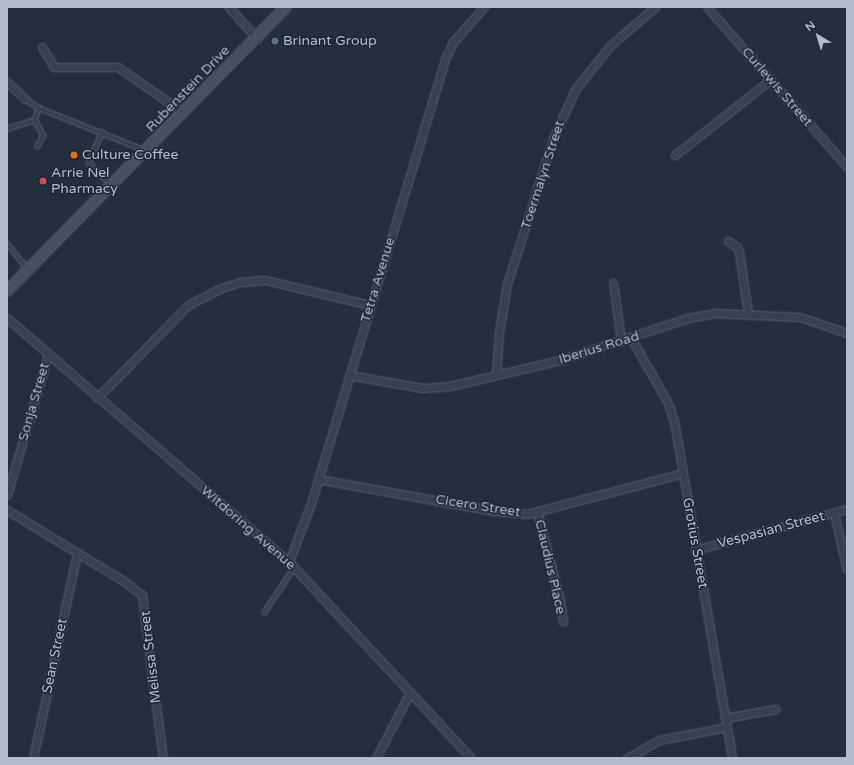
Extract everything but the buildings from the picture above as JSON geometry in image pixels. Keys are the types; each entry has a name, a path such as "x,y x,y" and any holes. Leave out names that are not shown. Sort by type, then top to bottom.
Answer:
{"street":[{"path":"229,7 257,39"},
{"name":"Rubenstein Drive","path":"7,291 111,185 147,151 257,39 286,7"},
{"name":"Tetra Avenue","path":"292,565 446,57 453,42 484,7"},
{"name":"Toermalyn Street","path":"496,375 499,332 507,284 554,136 576,88 612,44 656,7"},
{"name":"Curlewis Street","path":"707,7 847,167"},
{"path":"42,47 54,67 118,67 184,113"},
{"path":"675,155 770,80"},
{"path":"7,82 25,99"},
{"path":"728,241 737,247 739,252 748,313"},
{"path":"98,398 188,305 205,294 221,288 241,282 265,280 370,305"},
{"path":"613,283 621,341"},
{"name":"Iberius Road","path":"349,375 406,386 436,388 560,360 701,314 748,313 800,317 847,333"},
{"name":"Witdoring Avenue","path":"7,318 292,565 471,758"},
{"name":"Grotius Street","path":"631,338 672,413 732,758"},
{"name":"Sonja Street","path":"7,495 48,355"},
{"name":"Cicero Street","path":"318,479 501,512 537,512 683,473"},
{"name":"Vespasian Street","path":"695,550 847,509"},
{"name":"Melissa Street","path":"7,510 142,595 164,758"},
{"name":"Claudius Place","path":"537,512 560,600 563,622"},
{"path":"834,513 847,570"},
{"name":"Sean Street","path":"33,758 77,553"},
{"path":"376,758 410,692"},
{"path":"725,718 775,709"},
{"path":"627,758 668,737 726,727"}],"lane":[{"path":"25,99 39,108 103,132 147,151"},
{"path":"34,120 39,108"},
{"path":"7,128 34,120"},
{"path":"34,120 43,136 37,147"},
{"path":"103,132 89,163 111,185"},
{"path":"7,243 29,270"},
{"path":"264,613 292,565"}],"place":[{"name":"Brinant Group","path":"275,41"},
{"name":"Culture Coffee","path":"74,155"},
{"name":"Arrie Nel Pharmacy","path":"43,181"}]}
